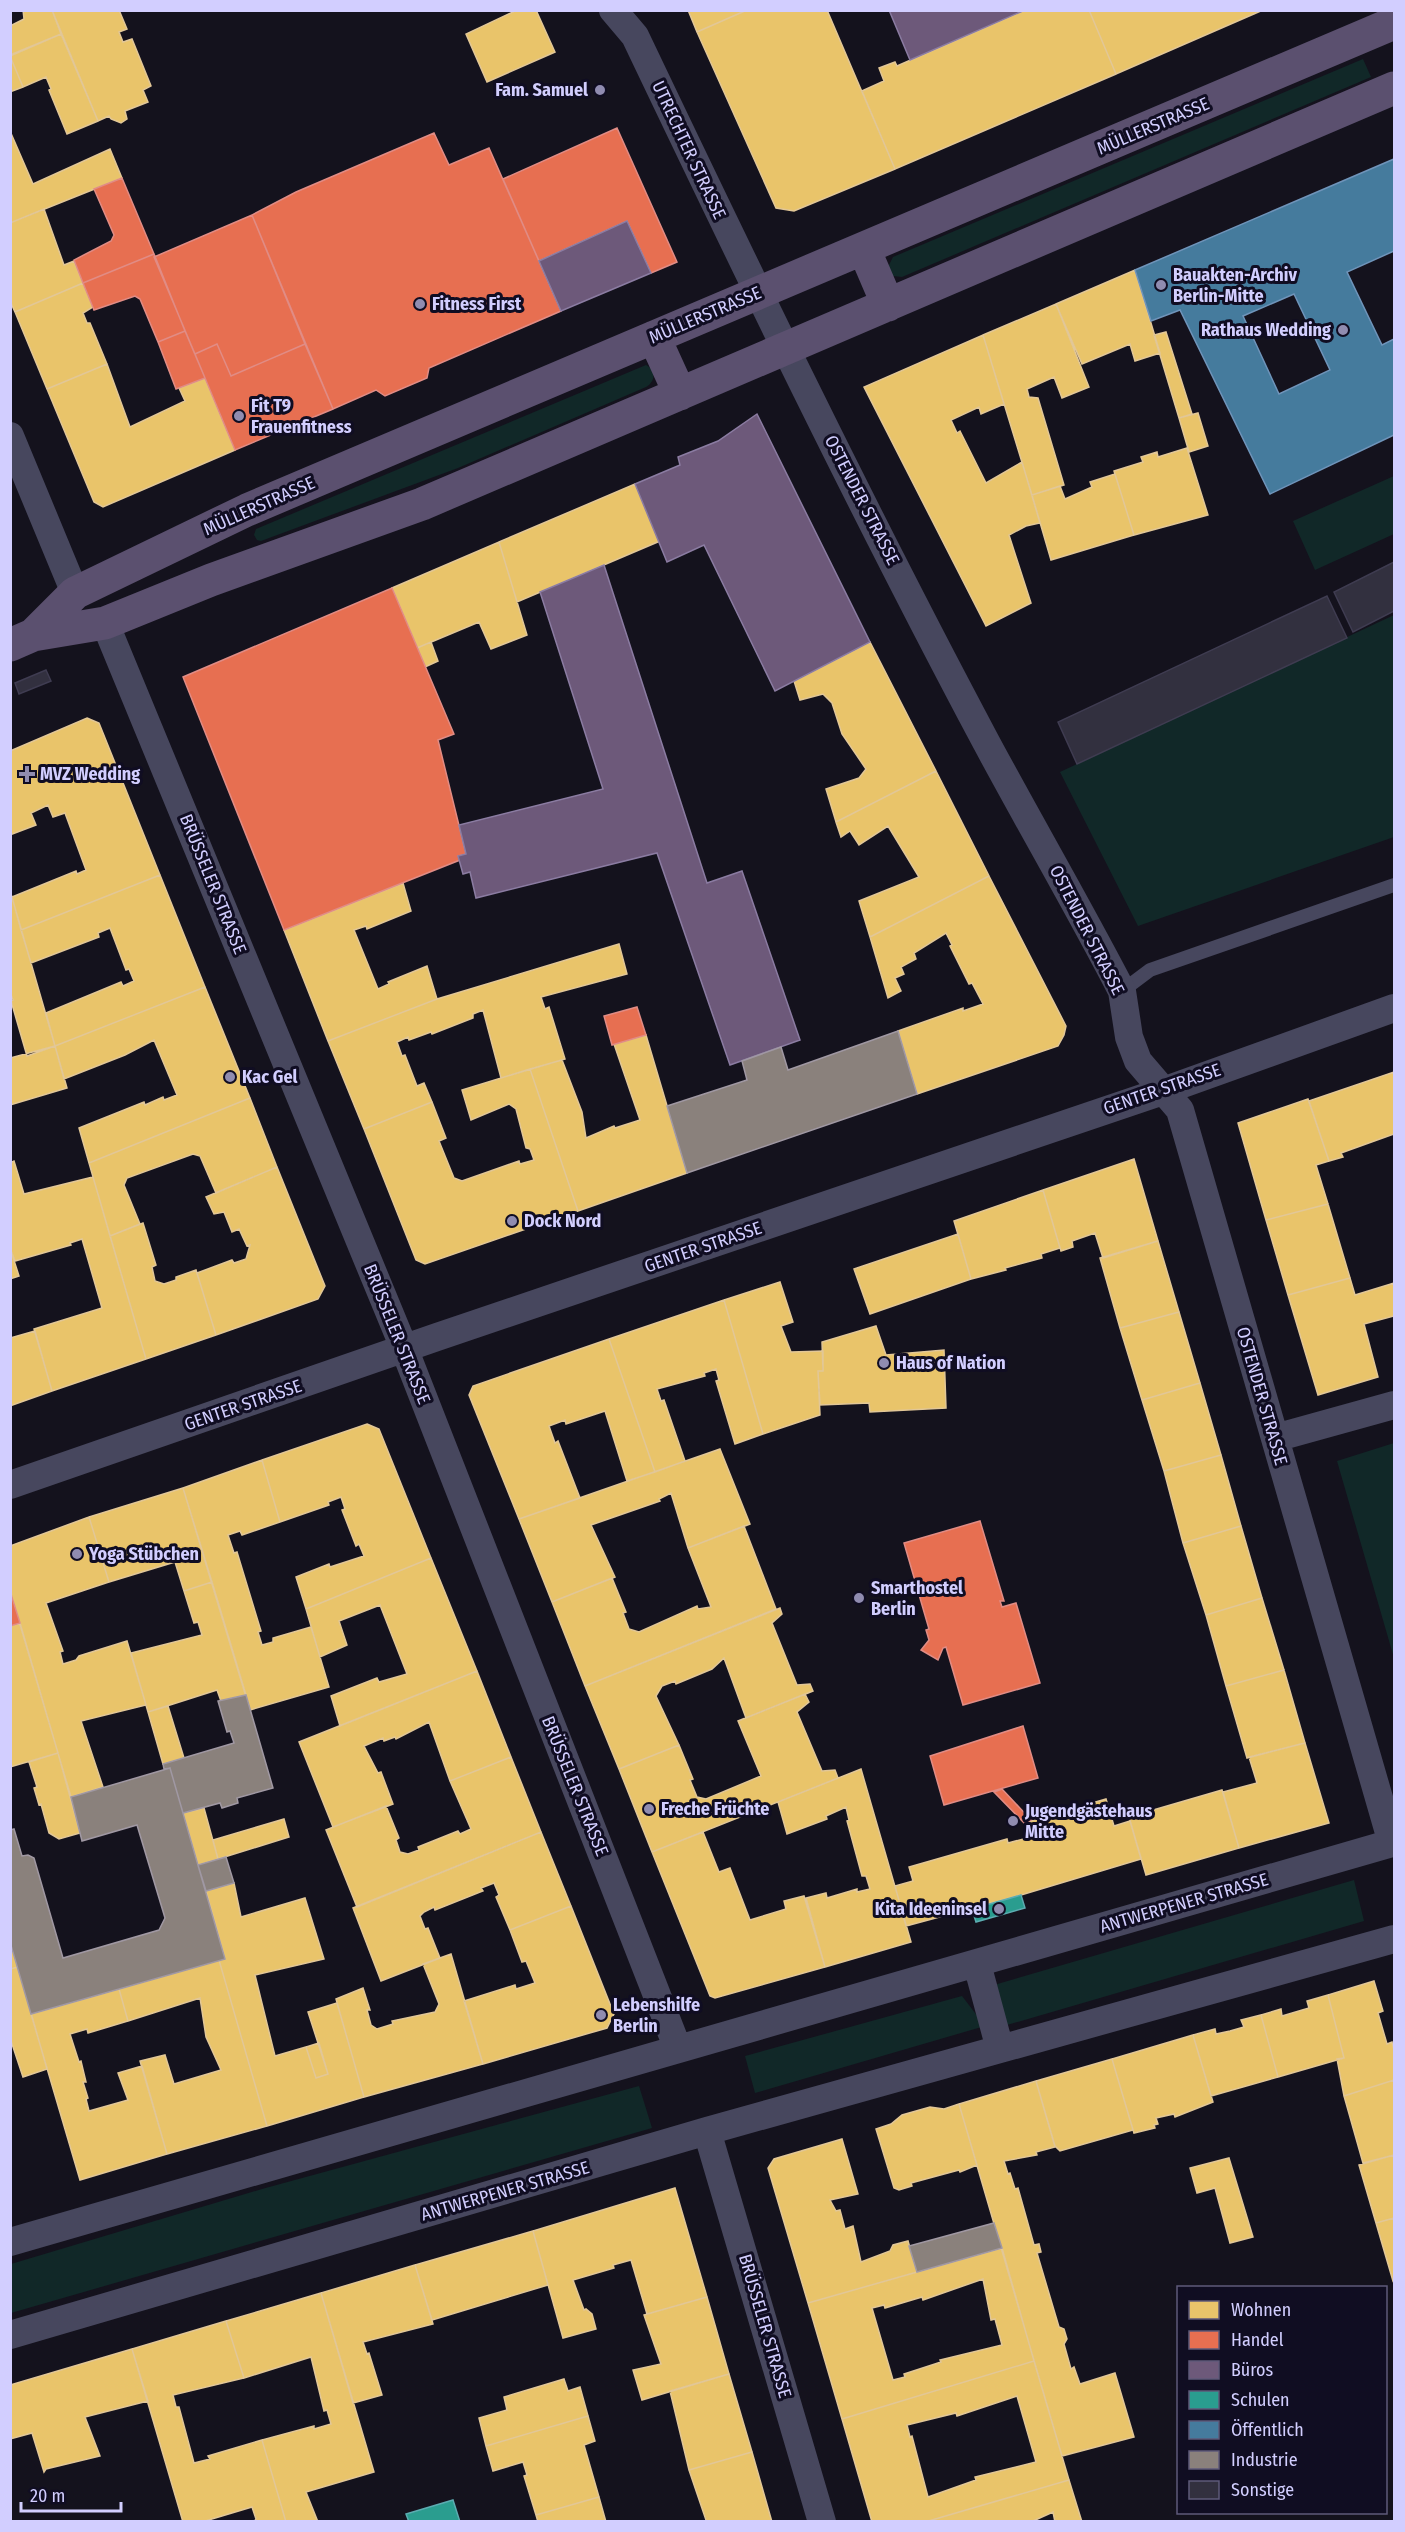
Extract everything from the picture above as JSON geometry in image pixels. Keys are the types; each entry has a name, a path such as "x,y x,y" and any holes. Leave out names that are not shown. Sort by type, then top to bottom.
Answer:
{"main road":[{"name":"MÜLLERSTRASSE","path":"22,640 75,593 246,510 1395,23"},
{"name":"MÜLLERSTRASSE","path":"22,640 105,623 211,580 422,504 1395,88"},
{"path":"864,249 888,305"},
{"path":"654,337 680,394"}],"street":[{"name":"UTRECHTER STRASSE","path":"613,10 635,36 758,293"},
{"name":"OSTENDER STRASSE","path":"758,293 986,741 1122,991 1129,1037 1138,1061 1180,1110 1392,1843"},
{"path":"10,436 75,593"},
{"name":"BRÜSSELER STRASSE","path":"105,623 404,1348 678,2049"},
{"name":"GENTER STRASSE","path":"10,1485 404,1348 1163,1091 1395,1008"},
{"path":"1275,1438 1395,1405"},
{"name":"ANTWERPENER STRASSE","path":"10,2241 1392,1843"},
{"name":"ANTWERPENER STRASSE","path":"10,2335 707,2131 1395,1939"},
{"path":"977,1964 1000,2049"},
{"name":"BRÜSSELER STRASSE","path":"707,2131 822,2522"}],"lane":[{"path":"1122,991 1150,970 1395,885"}],"green space":[{"path":"1363,59 1371,77 902,277 893,276 888,267 893,257"},
{"path":"646,365 652,370 654,376 652,382 646,387 458,468 261,541 257,540 254,535 256,529"},
{"path":"1394,476 1394,534 1315,570 1293,521"},
{"path":"1394,615 1394,837 1138,926 1060,772"},
{"path":"1394,1443 1394,1658 1337,1461"},
{"path":"1354,1880 1364,1921 1007,2025 994,1985"},
{"path":"962,1996 985,2026 755,2093 745,2056"},
{"path":"639,2086 652,2128 11,2313 11,2264 262,2189"}],"building: Wohnen":[{"path":"23,10 52,10 61,34 10,55 10,26 24,19"},
{"path":"52,10 119,10 127,29 119,32 123,42 132,39 151,86 143,90 148,102 125,111 127,119 121,123 109,116 98,121"},
{"path":"517,10 536,10 555,52 487,82 466,34"},
{"path":"688,10 747,10 697,32"},
{"path":"747,10 827,10 895,169 794,211 776,208 697,32"},
{"path":"1025,10 1089,10 1116,74 895,169 862,91 884,81 879,68 895,62 897,66"},
{"path":"1089,10 1263,10 1116,74"},
{"path":"61,34 98,121 67,134 46,77 23,87 10,56"},
{"path":"10,56 23,87 10,92"},
{"path":"10,131 33,184 110,149 122,178 10,223"},
{"path":"44,209 64,265 74,261 83,283 15,312 10,301 10,223"},
{"path":"1135,270 1160,353 1135,361 1130,344 1082,364 1056,304"},
{"path":"83,283 93,307 83,313 87,323 90,323 107,364 47,389 15,312"},
{"path":"1056,304 1089,387 1062,398 1054,377 1027,389 1029,397 1038,398 1064,485 1032,495 983,335"},
{"path":"1166,332 1192,414 1179,418 1154,335"},
{"path":"983,335 1004,404 981,414 979,407 951,420 957,433 960,431 986,483 1022,462 1040,523 1026,526 1009,535 1031,603 986,626 864,387"},
{"path":"107,364 130,427 185,401 179,388 205,378 235,450 103,507 94,502 47,389"},
{"path":"1198,413 1208,446 1189,452 1179,418"},
{"path":"1187,448 1208,515 1134,535 1114,471 1143,462 1141,457 1157,452 1158,457"},
{"path":"1115,474 1134,535 1051,560 1032,495 1060,486 1065,499 1092,487 1090,482"},
{"path":"635,484 660,541 517,602 499,542"},
{"path":"499,542 527,635 491,649 479,622 417,648 392,588"},
{"path":"431,642 438,661 425,667 417,648"},
{"path":"870,642 936,771 836,822 826,789 859,778 866,769 842,734 832,703 823,694 800,700 794,681"},
{"path":"87,718 99,723 160,875 21,930 12,897 76,871 77,874 86,870 65,813 53,817 48,805 31,813 36,825 10,835 10,751"},
{"path":"936,771 989,876 870,937 859,901 919,877 888,826 859,845 850,831 841,837 836,822"},
{"path":"160,875 205,987 55,1046 46,1013 121,982 123,986 134,981 129,969 126,970 110,928 98,933 99,937 31,963 21,930"},
{"path":"989,876 1066,1026 1064,1035 1058,1046 917,1094 898,1031 963,1008 963,1011 983,1004 972,983 969,984 946,933 914,953 916,959 901,967 904,974 895,978 901,991 888,998 870,937"},
{"path":"403,883 411,911 367,929 366,926 354,930 378,989 389,984 388,982 427,966 437,999 328,1041 284,930"},
{"path":"11,894 55,1046 27,1056 10,992"},
{"path":"619,944 627,974 541,997 545,1009 549,1007 565,1059 501,1078 483,1010 473,1014 473,1018 432,1034 431,1032 409,1040 408,1037 397,1042 402,1056 405,1055 417,1086 424,1083 432,1102 364,1129 328,1041 437,999"},
{"path":"205,987 250,1098 89,1163 79,1128 144,1102 145,1105 163,1097 164,1100 177,1095 154,1040 125,1055 64,1079 55,1046"},
{"path":"646,1035 687,1173 578,1211 530,1069 562,1060 582,1112 586,1138 614,1126 615,1128 640,1120 614,1044"},
{"path":"55,1046 67,1088 10,1105 10,1058"},
{"path":"530,1069 578,1211 425,1264 416,1260 364,1129 432,1102 446,1138 439,1141 454,1178 462,1181 519,1161 520,1164 534,1160 530,1149 526,1148 516,1109 509,1104 471,1120 462,1090"},
{"path":"1394,1072 1394,1134 1341,1153 1343,1157 1329,1161 1309,1101"},
{"path":"250,1098 277,1167 216,1193 200,1156 193,1154 127,1178 124,1185 140,1224 110,1236 89,1163"},
{"path":"1308,1099 1329,1161 1316,1165 1328,1204 1266,1220 1238,1123"},
{"path":"1134,1159 1158,1241 1103,1258 1095,1233 1072,1241 1073,1247 1061,1251 1043,1190"},
{"path":"14,1161 24,1194 93,1177 146,1359 52,1391 34,1329 102,1308 82,1239 70,1243 71,1245 15,1261 10,1248 10,1163"},
{"path":"277,1167 325,1286 318,1299 216,1335 197,1273 232,1260 234,1263 246,1259 250,1245 247,1246 239,1229 232,1232 224,1212 214,1214 206,1197"},
{"path":"1043,1190 1060,1248 1041,1254 1042,1258 971,1279 954,1221"},
{"path":"1328,1204 1350,1278 1288,1295 1266,1220"},
{"path":"143,1223 156,1265 152,1267 155,1281 164,1284 196,1270 216,1335 146,1359 110,1236"},
{"path":"958,1234 971,1279 870,1314 854,1269"},
{"path":"1158,1241 1179,1312 1120,1328 1100,1258"},
{"path":"10,1248 19,1276 10,1279"},
{"path":"1350,1278 1355,1295 1394,1283 1394,1316 1364,1324 1378,1377 1318,1395 1288,1295"},
{"path":"780,1282 793,1322 781,1326 791,1352 823,1351 823,1371 818,1371 820,1415 763,1434 724,1300"},
{"path":"724,1300 763,1434 735,1444 716,1381 719,1380 716,1369 704,1373 705,1376 657,1389 661,1401 664,1400 685,1461 655,1472 609,1339"},
{"path":"1179,1312 1200,1383 1142,1400 1120,1328"},
{"name":"Haus of Nation","path":"876,1326 886,1355 944,1350 946,1408 870,1412 869,1403 820,1405 818,1371 823,1371 822,1342"},
{"path":"35,1331 52,1391 10,1406 10,1338"},
{"path":"609,1339 655,1472 627,1481 605,1411 566,1424 565,1420 549,1426 555,1443 558,1441 580,1498 519,1519 469,1395 473,1386"},
{"path":"1200,1383 1221,1455 1164,1471 1142,1400"},
{"path":"367,1424 379,1429 431,1558 306,1609 296,1577 329,1564 330,1567 364,1556 359,1544 356,1546 342,1510 345,1509 341,1497 328,1502 329,1505 280,1522 262,1460"},
{"path":"720,1449 750,1524 688,1548 671,1493 659,1499 660,1501 591,1525 615,1577 552,1602 519,1519"},
{"path":"1221,1455 1241,1526 1183,1543 1164,1471"},
{"path":"262,1460 280,1522 242,1535 240,1531 228,1535 234,1553 237,1552 261,1631 258,1632 262,1645 273,1642 273,1638 311,1627 329,1687 250,1710 183,1488"},
{"path":"183,1488 212,1582 184,1591 175,1562 109,1582 89,1517"},
{"path":"89,1517 109,1582 46,1603 63,1651 60,1652 63,1664 76,1660 79,1656 127,1641 146,1705 81,1721 103,1787 71,1797 10,1591 10,1546"},
{"path":"744,1526 776,1609 585,1686 552,1602 612,1578 626,1612 623,1613 629,1629 639,1632 697,1606 698,1609 711,1607 688,1548"},
{"path":"1241,1526 1262,1598 1206,1615 1183,1543"},
{"path":"431,1558 477,1671 340,1726 331,1696 377,1678 379,1682 407,1674 380,1605 339,1621 347,1645 320,1657 306,1609"},
{"path":"212,1582 246,1695 221,1701 217,1690 148,1712 131,1653 202,1635 198,1622 194,1623 184,1591"},
{"path":"1262,1598 1284,1670 1226,1686 1206,1615"},
{"path":"780,1608 782,1614 772,1623 797,1685 810,1684 813,1691 746,1718 724,1658 712,1669 676,1684 675,1681 662,1686 656,1696 679,1745 619,1769 585,1686"},
{"path":"20,1623 58,1753 10,1767 10,1626"},
{"path":"1284,1670 1305,1743 1247,1758 1226,1686"},
{"path":"477,1671 511,1757 450,1781 429,1722 396,1739 395,1737 384,1741 383,1738 364,1746 378,1773 381,1772 393,1804 333,1827 299,1742"},
{"path":"805,1694 809,1702 797,1712 822,1771 835,1770 838,1778 652,1852 619,1769 679,1745 693,1779 690,1780 697,1797 706,1799 761,1776 738,1721"},
{"path":"168,1706 184,1758 163,1764 148,1712"},
{"path":"1305,1743 1329,1823 1239,1848 1223,1792 1257,1783 1249,1757"},
{"path":"58,1753 80,1833 59,1839 49,1833 34,1788 37,1787 29,1762"},
{"path":"511,1757 541,1832 357,1907 326,1830 386,1806 399,1838 396,1840 400,1852 408,1854 419,1850 418,1847 458,1831 460,1834 471,1829 450,1781"},
{"path":"861,1769 911,1942 825,1967 806,1898 826,1893 827,1898 857,1889 857,1892 870,1889 866,1876 862,1876 847,1821 849,1820 846,1807 826,1816 827,1819 787,1834 778,1802"},
{"path":"1222,1790 1239,1848 1146,1875 1129,1817"},
{"path":"1106,1799 1114,1826 1130,1821 1141,1859 906,1926 895,1886 913,1881 909,1867 1007,1839 1008,1843 1031,1837 1027,1822"},
{"path":"204,1808 218,1859 198,1865 183,1813"},
{"path":"284,1819 289,1837 218,1859 213,1840"},
{"path":"541,1832 571,1906 510,1930 496,1897 499,1895 494,1883 481,1888 483,1891 435,1910 434,1907 420,1916 425,1929 428,1928 440,1958 381,1981 353,1908"},
{"path":"703,1832 719,1872 730,1868 750,1920 786,1909 784,1901 804,1896 825,1967 715,1998 710,1996 652,1852"},
{"path":"234,1883 241,1917 305,1898 324,1959 255,1975 275,2056 306,2047 316,2078 328,2074 308,2012 337,2003 364,2097 267,2126 219,1960 225,1959 206,1891"},
{"path":"571,1906 614,2014 607,2028 483,2064 464,2001 515,1985 516,1989 535,1983 526,1961 522,1962 510,1930"},
{"path":"10,1942 18,1967 10,1969"},
{"path":"451,1954 483,2064 364,2097 336,1999 363,1988 370,2010 367,2010 371,2025 377,2029 393,2024 392,2021 435,2012 439,2004 423,1964"},
{"path":"219,1960 267,2126 167,2154 140,2061 165,2055 174,2084 221,2070 206,2037 200,1998 128,2021 119,1989"},
{"path":"18,1967 47,2069 23,2077 10,2038 10,1969"},
{"path":"1374,1981 1383,2011 1378,2013 1387,2044 1392,2042 1394,2050 1394,2080 1344,2096 1337,2059 1344,2058 1328,1995"},
{"path":"119,1989 128,2021 88,2033 87,2029 70,2034 79,2062 81,2061 89,2111 128,2100 118,2073 142,2066 167,2154 80,2180 31,2014"},
{"path":"1328,1995 1344,2058 1278,2077 1261,2015 1281,2009 1282,2016 1309,2008 1307,2001"},
{"path":"1261,2015 1278,2077 1211,2096 1193,2035 1215,2029 1216,2034 1244,2027 1241,2020"},
{"path":"1193,2035 1213,2102 1175,2117 1174,2114 1156,2118 1158,2124 1154,2125 1155,2128 1134,2133 1112,2059"},
{"path":"319,2043 328,2074 316,2078 306,2047"},
{"path":"1112,2059 1133,2130 1060,2151 1055,2146 1036,2081"},
{"path":"1394,2080 1394,2155 1363,2163 1344,2096"},
{"path":"1036,2081 1055,2147 1036,2152 1037,2155 1004,2161 1015,2189 1018,2188 1034,2245 1039,2244 1041,2252 1037,2253 1059,2327 1064,2329 1067,2339 1064,2344 1071,2369 1074,2367 1080,2384 1115,2373 1134,2437 1062,2456 959,2104"},
{"path":"959,2104 977,2165 960,2172 959,2170 911,2183 912,2186 899,2190 894,2188 876,2129 891,2124 902,2115 930,2107 944,2109"},
{"path":"842,2139 858,2194 830,2200 836,2211 840,2210 845,2229 853,2226 861,2262 890,2251 893,2245 908,2241 917,2272 808,2303 768,2168 774,2159"},
{"path":"1394,2155 1394,2218 1376,2223 1359,2165"},
{"path":"1229,2158 1253,2237 1230,2243 1215,2188 1197,2193 1190,2168"},
{"path":"675,2188 707,2297 647,2314 631,2260 613,2265 614,2268 573,2280 584,2310 592,2314 596,2329 563,2338 533,2231"},
{"path":"1394,2218 1394,2280 1393,2281 1376,2223"},
{"path":"533,2231 548,2285 432,2320 415,2265"},
{"path":"1002,2248 1034,2361 842,2419 808,2303","holes":["983,2279 991,2320 995,2319 1002,2345 940,2360 941,2362 893,2380 872,2308 884,2305 885,2308 922,2297 923,2300"]},
{"path":"415,2265 433,2324 363,2342 367,2354 369,2353 382,2395 353,2403 321,2293"},
{"path":"321,2293 374,2472 306,2492 318,2522 286,2522 262,2440 314,2426 314,2429 331,2424 327,2410 324,2411 311,2357 244,2378 226,2321"},
{"path":"707,2297 729,2374 642,2400 633,2370 661,2364 644,2315"},
{"path":"226,2321 244,2378 173,2395 176,2407 179,2407 194,2463 210,2459 208,2456 262,2440 286,2522 254,2522 256,2519 252,2507 202,2522 183,2522 132,2349"},
{"path":"132,2349 148,2401 85,2417 100,2456 46,2469 44,2472 32,2433 10,2439 10,2385"},
{"path":"1034,2361 1069,2480 925,2522 872,2522 842,2419","holes":["1017,2396 1036,2462 975,2477 976,2480 928,2497 907,2425 956,2413 957,2416"]},
{"path":"729,2374 752,2452 689,2470 670,2391"},
{"path":"564,2379 568,2391 580,2387 588,2416 486,2446 479,2418 507,2410 504,2397"},
{"path":"588,2416 595,2441 584,2445 599,2497 536,2515 524,2476 527,2475 523,2462 493,2471 486,2446"},
{"path":"752,2452 772,2522 702,2522 706,2520 689,2470"},
{"path":"1069,2480 1082,2522 1055,2522 1053,2512 1031,2522 925,2522"},
{"path":"599,2497 606,2522 538,2522 536,2515"}],"building: Handel":[{"path":"617,128 677,262 651,273 627,221 539,261 503,179"},
{"path":"434,133 449,165 489,148 561,311 429,368 427,378 385,396 376,390 333,409 252,215 296,192"},
{"path":"122,178 154,254 83,283 74,260 111,241 114,235 94,189"},
{"path":"252,215 305,344 231,376 217,344 195,354 154,257"},
{"path":"154,254 185,331 158,342 140,299 135,296 94,310 83,283"},
{"path":"185,331 205,378 176,389 158,342"},
{"path":"217,344 231,376 305,344 333,409 235,450 195,354"},
{"path":"392,588 454,734 438,740 466,854 458,856 460,860 284,930 183,677"},
{"path":"637,1007 646,1035 612,1045 604,1016"},
{"path":"980,1521 1004,1601 1000,1601 1002,1607 1016,1603 1040,1683 963,1705 946,1647 943,1648 938,1660 921,1650 929,1640 926,1630 929,1629 904,1543"},
{"path":"10,1591 20,1623 10,1626"},
{"path":"1023,1726 1038,1778 944,1805 930,1756"},
{"path":"1002,1789 1031,1820 1027,1822 1029,1828 994,1792"}],"building: Büros":[{"path":"889,10 1025,10 910,60"},
{"path":"627,221 651,273 561,311 539,261"},
{"path":"757,414 870,642 775,691 704,545 667,562 635,484 680,465 678,457 718,441"},
{"path":"604,565 707,883 742,871 800,1040 730,1065 657,853 476,898 470,872 463,874 458,856 466,854 459,825 603,789 540,592"}],"building: Schulen":[{"path":"1021,1895 1025,1908 976,1922 972,1909"},
{"path":"453,2500 460,2522 409,2522 406,2514"}],"building: Öffentlich":[{"name":"Rathaus Wedding","path":"1394,159 1394,251 1347,272 1382,345 1394,339 1394,435 1270,494 1180,310 1151,321 1135,270","holes":["1294,294 1330,370 1279,394 1243,316"]}],"building: Industrie":[{"path":"898,1031 917,1094 687,1173 667,1106 747,1080 742,1061 781,1047 788,1070"},
{"path":"246,1695 273,1788 237,1798 238,1803 222,1808 220,1803 183,1813 170,1768 164,1769 163,1764 234,1743 230,1731 227,1732 218,1701"},
{"path":"170,1768 225,1959 31,2014 10,1942 10,1830 14,1829 22,1856 28,1855 34,1858 63,1958 159,1930 165,1918 137,1825 82,1841 71,1797"},
{"path":"226,1857 234,1883 206,1891 198,1865"},
{"path":"994,2223 1002,2248 917,2272 909,2246"}],"building: Sonstige":[{"path":"1394,562 1394,611 1353,632 1334,592"},
{"path":"1327,596 1347,638 1077,764 1058,722"},
{"path":"46,670 51,681 19,694 15,683"}],"place":[{"name":"Fam. Samuel","path":"600,90"},
{"name":"Bauakten-Archiv Berlin-Mitte","path":"1161,285"},
{"name":"Fitness First","path":"420,304"},
{"name":"Rathaus Wedding","path":"1343,330"},
{"name":"Fit T9 Frauenfitness","path":"239,416"},
{"name":"MVZ Wedding","path":"27,774"},
{"name":"Kac Gel","path":"230,1077"},
{"name":"Dock Nord","path":"512,1221"},
{"name":"Haus of Nation","path":"884,1363"},
{"name":"Yoga Stübchen","path":"77,1554"},
{"name":"Smarthostel Berlin","path":"859,1598"},
{"name":"Freche Früchte","path":"649,1809"},
{"name":"Jugendgästehaus Mitte","path":"1013,1821"},
{"name":"Kita Ideeninsel","path":"999,1909"},
{"name":"Lebenshilfe Berlin","path":"601,2015"}]}
